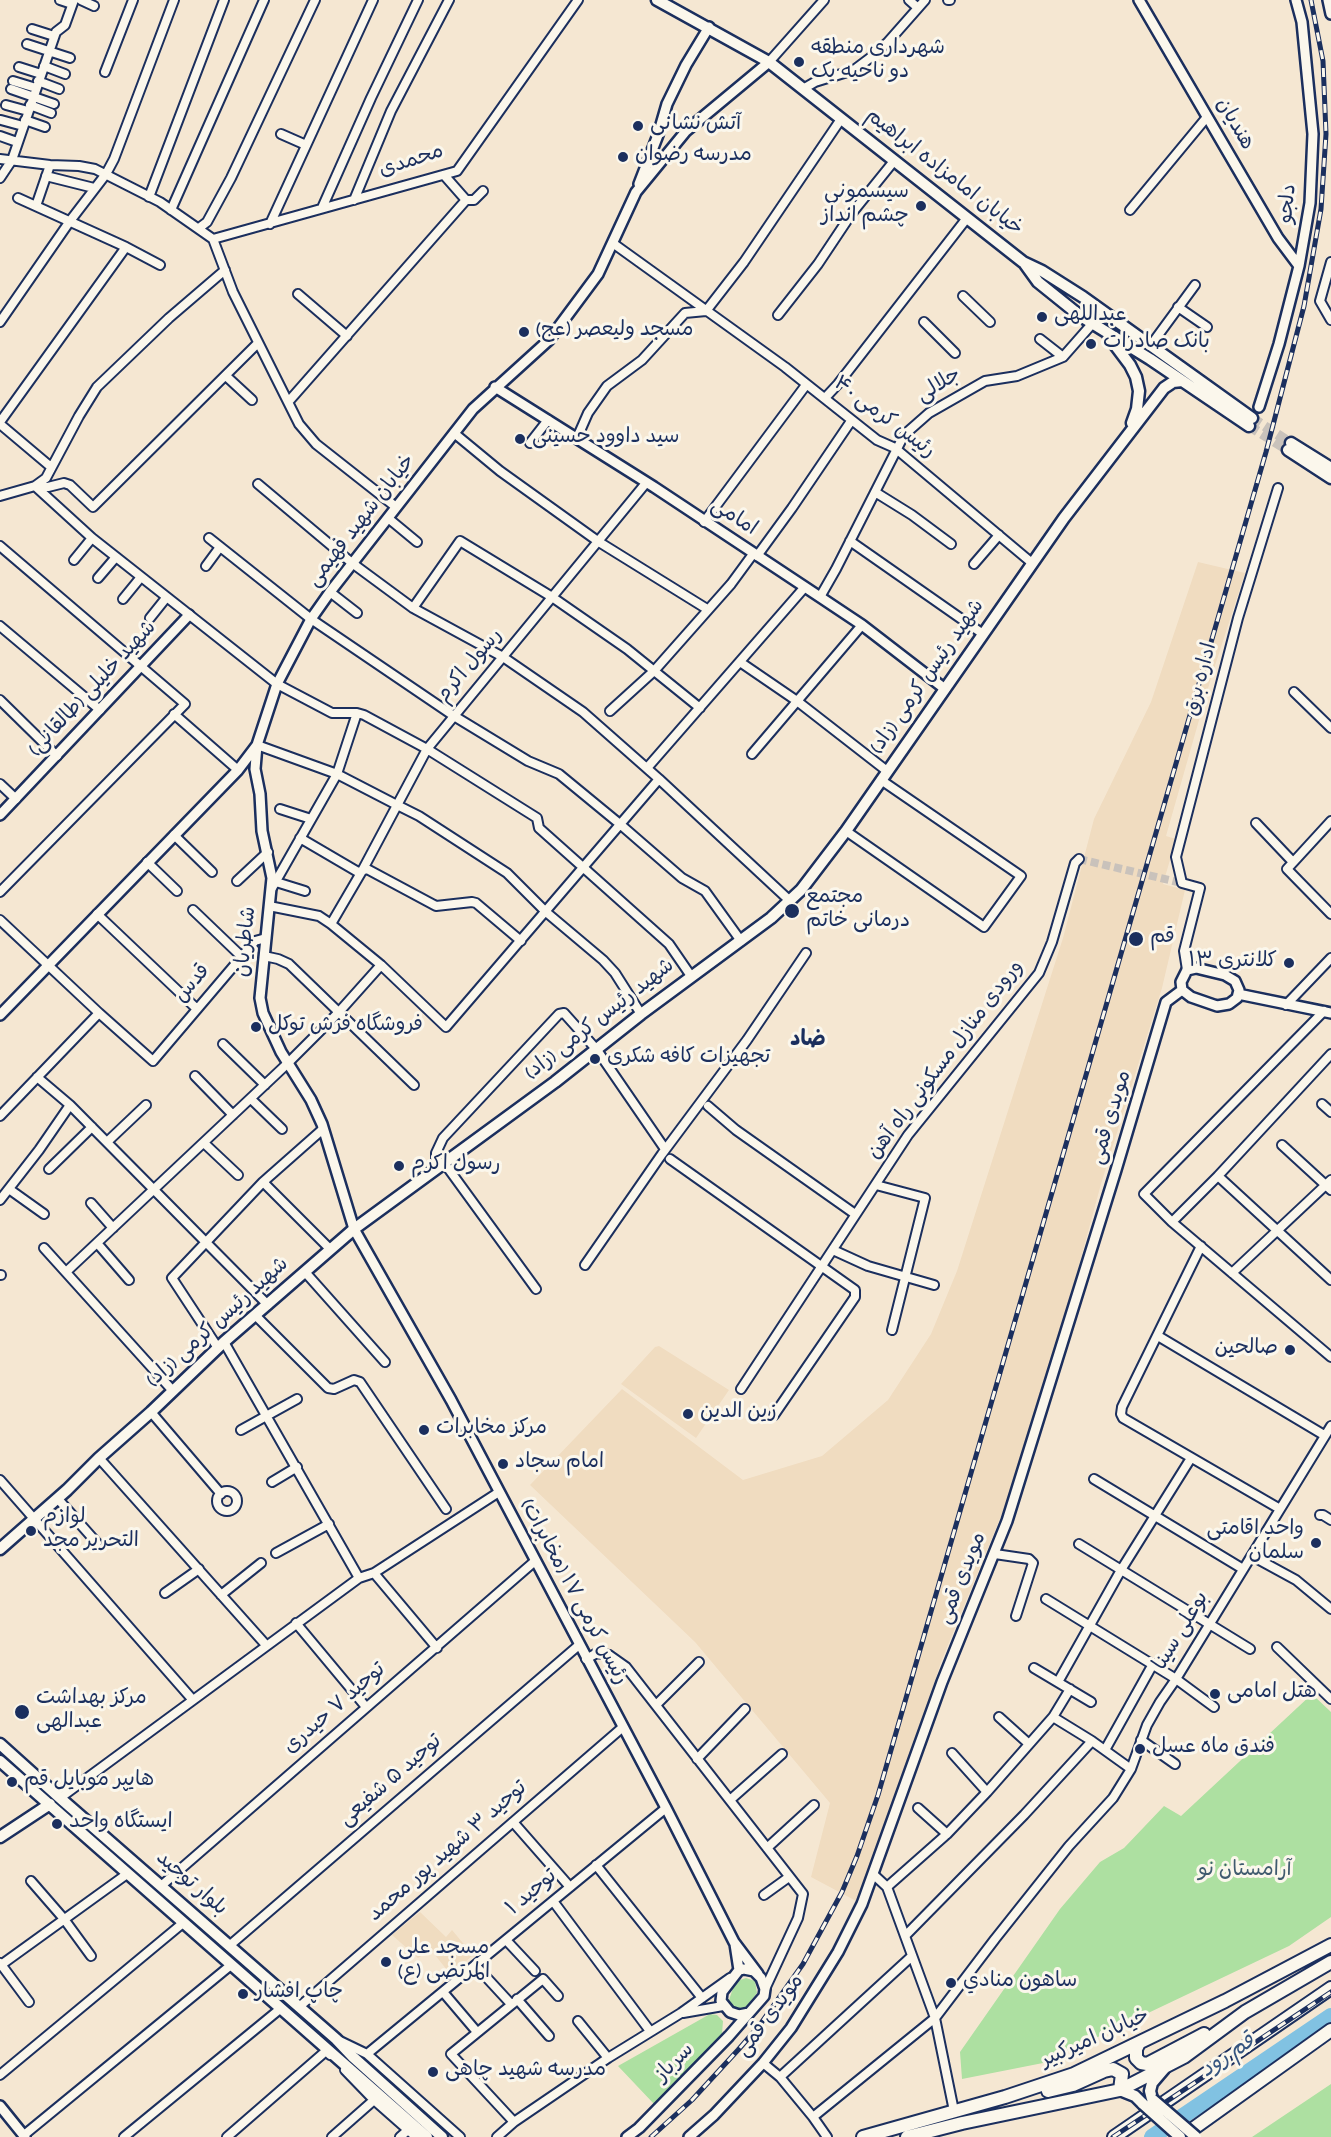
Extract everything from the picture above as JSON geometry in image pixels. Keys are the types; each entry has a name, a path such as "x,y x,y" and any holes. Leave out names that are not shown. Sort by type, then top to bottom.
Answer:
{"main road":[{"name":"خیابان امامزاده ابراهیم","path":"657,0 769,62 1023,262 1083,297 1151,345 1251,422 1079,315 1038,282 1023,262"},
{"path":"1079,315 1073,304 1076,297 1083,297"},
{"path":"1102,329 1131,365 1139,391 1137,409 1128,434"},
{"name":"شهید رئیس کرمی (زاد)","path":"0,1549 58,1499 221,1345 354,1229 741,941 771,918 801,890 846,831 983,634 991,626 1032,563 1128,434 1164,388 1173,382 1182,381"},
{"path":"1331,468 1290,446 1331,478"},
{"name":"بلوار توحید","path":"0,1744 127,1874 327,2051 350,2061"},
{"name":"بلوار توحید","path":"0,1761 55,1801 161,1886 336,2038 350,2061"},
{"path":"0,1837 55,1801"},
{"name":"خیابان امیرکبیر","path":"863,2137 1005,2097 1074,2074 1284,1971 1331,1945"},
{"name":"خیابان امیرکبیر","path":"907,2137 962,2123 1120,2090 1184,2057 1245,2012 1331,1962"},
{"path":"1114,2137 1331,1988"},
{"path":"1139,2043 1136,2058 1141,2063 1147,2064 1245,2012"},
{"path":"1148,2102 1181,2137 1331,2030"},
{"path":"350,2061 429,2135"},
{"path":"1005,2097 1040,2093 1073,2085 1113,2069 1122,2074 1120,2090 1148,2102 1196,2137"},
{"path":"1148,2102 1152,2083 1164,2069"}],"street":[{"path":"0,178 12,160 54,36 64,25 73,2 60,0"},
{"path":"81,0 94,6"},
{"path":"105,72 133,0"},
{"path":"0,322 70,221 106,174 114,159 174,0"},
{"path":"149,197 224,0"},
{"path":"171,210 264,0"},
{"path":"199,228 207,222 231,178 315,0"},
{"path":"270,224 373,0"},
{"path":"322,208 418,0"},
{"path":"354,200 391,111 449,0"},
{"name":"محمدی","path":"213,239 457,171 578,0"},
{"path":"769,62 825,0"},
{"path":"909,0 918,8"},
{"path":"803,89 821,79 854,70 888,42 925,0"},
{"name":"هندیان","path":"1139,0 1278,238 1299,266"},
{"name":"دلجو","path":"1259,407 1279,344 1299,266 1310,203 1313,134 1302,22 1296,0"},
{"path":"1328,0 1331,14"},
{"path":"636,192 658,135 667,104 708,27"},
{"path":"32,29 54,36"},
{"path":"27,44 70,58"},
{"name":"خیابان شهید فهیمی","path":"0,1015 238,770 257,745 277,684 311,619 330,592 473,409 549,340 598,274 614,244 636,192 686,131 769,62"},
{"path":"19,67 45,127"},
{"path":"1,120 64,74"},
{"path":"12,85 52,109"},
{"path":"6,105 59,89"},
{"path":"1130,210 1207,117"},
{"path":"577,438 588,413 607,386 634,366 685,313 706,311 744,262 841,119"},
{"path":"282,134 306,145"},
{"path":"0,136 17,142"},
{"path":"0,159 79,166 106,174 171,210 213,239 233,292 299,424 306,434 396,507"},
{"path":"778,315 894,160"},
{"path":"36,206 50,165"},
{"path":"444,175 466,200 474,200 483,190"},
{"path":"46,176 94,188"},
{"path":"18,198 160,265"},
{"path":"289,401 466,200"},
{"path":"825,398 967,218"},
{"name":"رئیس کرمی ۴۰","path":"614,244 825,398 877,440 896,448 1032,563"},
{"path":"51,467 0,423 126,247"},
{"path":"1331,262 1320,301 1331,320"},
{"path":"0,496 35,486 46,478 97,387 169,318 225,270"},
{"path":"1151,345 1195,285"},
{"path":"298,294 347,336"},
{"path":"963,296 990,322"},
{"path":"1178,307 1207,327"},
{"path":"924,322 955,353"},
{"name":"جلالی","path":"820,597 904,435 928,413 985,381 1017,376 1062,357 1092,324"},
{"path":"1040,339 1062,357"},
{"path":"35,486 48,488 64,483 70,485 93,507 258,343"},
{"path":"226,376 252,400"},
{"path":"704,522 806,385"},
{"name":"امامی","path":"495,387 820,597 945,689"},
{"path":"530,443 548,420"},
{"path":"610,711 654,671 731,584 792,508 851,421"},
{"path":"454,433 500,471 599,542 707,609"},
{"name":"رسول اکرم","path":"331,924 427,749 646,483"},
{"path":"258,484 352,563 412,608 504,657 583,712 789,900"},
{"path":"35,486 92,538 277,684 332,713 357,713 427,749 537,818 539,828 669,944 691,976"},
{"name":"اداره برق","path":"1187,970 1184,951 1200,888 1182,883 1176,857 1238,618 1278,488"},
{"path":"875,492 912,515 951,544"},
{"path":"388,518 417,542"},
{"path":"974,564 999,535"},
{"path":"74,560 92,538"},
{"path":"209,538 311,619 454,716 528,761 559,774 682,878 705,891 741,941"},
{"path":"412,608 460,541 552,597 627,649 700,708"},
{"path":"850,541 983,634"},
{"path":"0,546 184,704 0,892"},
{"path":"206,566 220,547"},
{"path":"99,578 116,557"},
{"path":"123,599 141,577"},
{"path":"646,768 804,588"},
{"path":"330,592 357,613"},
{"path":"150,618 166,598"},
{"name":"شهید خلیلی (طالقانی)","path":"0,815 189,615"},
{"path":"0,626 100,710"},
{"path":"752,754 862,626"},
{"path":"740,663 797,701 884,776 1021,876 984,927 846,831"},
{"path":"1294,692 1331,728"},
{"path":"0,700 57,756"},
{"path":"305,891 274,885 337,774 357,713"},
{"path":"174,714 238,770"},
{"path":"257,745 337,774 419,816 507,873 546,912 609,966 641,1014"},
{"name":"شاطریان","path":"257,745 255,769 261,794 262,831 274,885 269,906 264,956 261,998 263,1013 288,1063 311,1100 323,1129"},
{"path":"269,906 320,916 381,965 446,1027 659,779"},
{"path":"0,784 16,799"},
{"path":"280,808 311,819"},
{"path":"1331,821 1287,869 1331,914"},
{"path":"1256,823 1293,861"},
{"path":"174,835 212,872"},
{"path":"300,838 358,872 367,869 436,906 472,902 521,941"},
{"path":"237,881 268,852"},
{"name":"ورودی منازل مسکونی راه آهن","path":"741,1389 908,1135 1039,973 1052,942 1077,861"},
{"path":"147,862 177,891"},
{"path":"192,910 242,957"},
{"path":"97,914 197,1009"},
{"path":"0,920 99,1013 0,1116"},
{"name":"قدس","path":"99,1013 153,1061 255,941 266,938"},
{"path":"585,1265 666,1149 747,1040 806,953"},
{"path":"264,956 290,964 414,1085"},
{"path":"1286,1005 1331,958"},
{"path":"66,1272 288,1063 339,1012 381,965"},
{"path":"1196,968 1225,975 1235,981 1239,990 1237,998 1229,1004 1217,1006 1191,997 1182,990 1182,976 1187,970 1196,968"},
{"name":"مویدی قمی","path":"688,2137 714,2115 763,2063 791,2028 843,1943 862,1904 942,1682 1007,1521 1166,1002 1182,990"},
{"path":"1238,994 1328,1012"},
{"path":"1328,1012 1144,1194 1172,1222 1331,1358"},
{"path":"536,1289 436,1158 435,1153 443,1138 559,1014 564,1013 597,1050 666,1149"},
{"path":"223,1044 265,1085"},
{"path":"1172,1222 1331,1054"},
{"path":"195,1076 233,1115"},
{"path":"37,1077 70,1105 268,1305"},
{"path":"250,1099 282,1129"},
{"path":"1322,1104 1331,1112"},
{"path":"0,1200 70,1105"},
{"path":"107,1142 146,1105"},
{"path":"708,1106 736,1130 855,1214"},
{"path":"49,1169 92,1127"},
{"path":"323,1129 263,1182 172,1278 221,1345 267,1414 359,1578"},
{"name":"رئیس کرمی ۱۷ (مخابرات)","path":"323,1129 354,1229 451,1400 734,1942 758,1974"},
{"path":"204,1143 238,1175"},
{"path":"1232,1273 1276,1230 1329,1185 1282,1145"},
{"path":"670,1159 855,1290 855,1297 774,1415"},
{"path":"1218,1176 1331,1281"},
{"path":"263,1182 330,1249"},
{"path":"876,1185 925,1198 892,1330"},
{"path":"9,1189 44,1214"},
{"path":"91,1203 113,1228"},
{"path":"97,1243 129,1281"},
{"path":"1201,1246 1122,1407 1121,1414 1123,1418 1280,1509"},
{"path":"44,1248 173,1391"},
{"path":"833,1250 868,1266 934,1285"},
{"path":"305,1272 385,1362"},
{"path":"256,1316 328,1388 334,1389 354,1380 360,1382 446,1509"},
{"path":"1158,1336 1324,1436"},
{"path":"241,1430 297,1399"},
{"path":"151,1412 221,1494"},
{"name":"بوعلی سینا","path":"813,2116 935,2019 1069,1846 1113,1798 1131,1769 1141,1740 1160,1702 1331,1426"},
{"path":"99,1458 266,1645"},
{"path":"1058,1682 1121,1570 1191,1458"},
{"path":"272,1482 297,1467"},
{"path":"1094,1479 1243,1569"},
{"path":"0,1480 192,1699"},
{"path":"55,1801 359,1578 374,1574 499,1492"},
{"path":"58,1499 97,1543"},
{"path":"1320,1515 1331,1520"},
{"path":"276,1553 329,1524"},
{"path":"1079,1545 1250,1649"},
{"path":"995,1554 1029,1559 1033,1563 1016,1616"},
{"path":"1252,1556 1296,1580 1331,1610"},
{"name":"توحید ۷ حیدری","path":"161,1886 535,1561"},
{"path":"221,1595 261,1563"},
{"path":"165,1593 199,1569"},
{"path":"374,1574 437,1648"},
{"path":"1046,1599 1153,1664 1214,1707"},
{"path":"296,1623 366,1707"},
{"name":"توحید ۵ شفیعی","path":"229,1946 579,1645"},
{"path":"1277,1647 1331,1699"},
{"path":"586,1659 597,1653 609,1655 626,1667 803,1894 798,1918 765,1989 764,1996 749,2013 739,2015 723,2006 721,1996 738,1972 734,1942"},
{"path":"656,1705 699,1662"},
{"path":"1105,1750 1153,1664"},
{"path":"1034,1668 1091,1702"},
{"path":"887,1887 947,1834 987,1792 1053,1717 1070,1689"},
{"path":"698,1759 745,1709"},
{"path":"999,1717 1029,1744"},
{"path":"1053,1717 1131,1769"},
{"name":"توحید ۳ شهيد پور محمد","path":"299,2007 623,1727"},
{"path":"1141,1740 1175,1764"},
{"path":"905,1936 1024,1815 1092,1741"},
{"path":"952,1753 987,1792"},
{"path":"730,1800 782,1755"},
{"path":"767,1848 814,1805"},
{"name":"توحید ۱","path":"367,2054 666,1808"},
{"path":"918,1808 947,1834"},
{"path":"513,1822 570,1887"},
{"path":"596,1865 702,1998"},
{"path":"29,2002 1,1964 127,1874"},
{"path":"874,1875 887,1887 935,2019 954,2111"},
{"path":"764,1895 789,1877"},
{"path":"31,1881 64,1919 91,1956"},
{"path":"553,1901 651,2031"},
{"path":"0,2075 183,1923"},
{"path":"506,1940 535,1971"},
{"path":"780,2077 912,1956"},
{"path":"0,2106 24,2136 231,1965"},
{"path":"476,1965 549,2036"},
{"path":"497,2137 514,2122 608,2058 681,2013 738,1972 749,1969 758,1974 765,1989"},
{"path":"514,2122 451,2054 543,1979 558,1996"},
{"path":"442,1992 477,2032"},
{"path":"681,2013 723,2006"},
{"path":"124,2137 280,2009"},
{"name":"سرباز","path":"627,2137 749,2013"},
{"path":"578,2021 608,2058"},
{"path":"336,2038 367,2054 460,2137"},
{"path":"227,2137 327,2051 374,2100 408,2130 429,2135"},
{"path":"763,2063 780,2077 813,2116 827,2137"},
{"path":"332,2137 374,2100"},
{"path":"400,2137 408,2130"}],"shaded area":[{"path":"1198,562 1245,573 1211,678 1166,836 1176,839 1163,884 1185,890 1162,988 1101,1184 1053,1361 1008,1499 941,1662 882,1843 858,1902 811,1877 830,1803 695,1642 530,1485 622,1389 743,1480 822,1456 888,1400 931,1334 957,1271 1063,938 1094,819 1151,702"},
{"name":"زین الدین","path":"659,1346 729,1390 696,1438 621,1384 655,1347"},
{"path":"420,1912 446,1937 452,1930 473,1955 451,1975 431,1950 418,1958 392,1935"}],"green space":[{"name":"آرامستان نو","path":"1312,1694 1331,1712 1331,1917 1289,1946 1043,2063 962,2079 960,2052 1060,1909 1100,1862 1124,1848 1164,1806 1181,1816"},
{"path":"746,1978 755,1981 757,1993 746,2007 741,2009 734,2007 729,2000 733,1988 740,1980"},
{"path":"710,2014 717,2015 723,2021 722,2034 654,2104 618,2066"},
{"path":"1331,2084 1331,2137 1252,2137"}],"waterway":[{"name":"قم رود","path":"1152,2137 1331,2016"}],"tunnel":[{"path":"1252,418 1291,443"},
{"path":"1249,426 1288,450"},
{"path":"1079,859 1182,883"}],"railway":[{"path":"651,2137 692,2100 738,2050 759,2026 803,1964 842,1892 878,1795 1266,452 1304,306 1321,209 1326,134 1323,61 1311,0"},
{"path":"1113,2137 1331,1992"}],"place":[{"name":"شهرداری منطقه دو ناحیه یک","path":"799,62"},
{"name":"آتش نشانی","path":"638,126"},
{"name":"مدرسه رضوان","path":"623,157"},
{"name":"سیسمونی چشم انداز","path":"921,206"},
{"name":"عبداللهی","path":"1042,317"},
{"name":"مسجد ولیعصر (عج)","path":"524,332"},
{"name":"بانک صادرات","path":"1091,344"},
{"name":"سید داوود حسینی","path":"520,439"},
{"name":"مجتمع درمانی خاتم","path":"792,911"},
{"name":"قم","path":"1136,939"},
{"name":"کلانتری ۱۳","path":"1289,963"},
{"name":"فروشگاه فرش توکل","path":"256,1027"},
{"name":"تجهیزات کافه شکری","path":"595,1059"},
{"name":"رسول اکرم","path":"399,1166"},
{"name":"صالحین","path":"1290,1350"},
{"name":"زین الدین","path":"688,1414"},
{"name":"مرکز مخابرات","path":"424,1430"},
{"name":"امام سجاد","path":"503,1464"},
{"name":"لوازم التحریر مجد","path":"31,1531"},
{"name":"واحد اقامتی سلمان","path":"1316,1543"},
{"name":"هتل امامی","path":"1215,1694"},
{"name":"مرکز بهداشت عبدالهی","path":"22,1712"},
{"name":"فندق ماه عسل","path":"1140,1749"},
{"name":"هایپر موبایل قم","path":"12,1782"},
{"name":"ایستگاه واحد","path":"57,1824"},
{"name":"مسجد علی المرتضی (ع)","path":"386,1962"},
{"name":"ساهون منادي","path":"951,1983"},
{"name":"چاپ افشار","path":"243,1994"},
{"name":"مدرسه شهید چاهی","path":"433,2072"}],"district":[{"name":"ضاد","path":"808,1042"}]}
